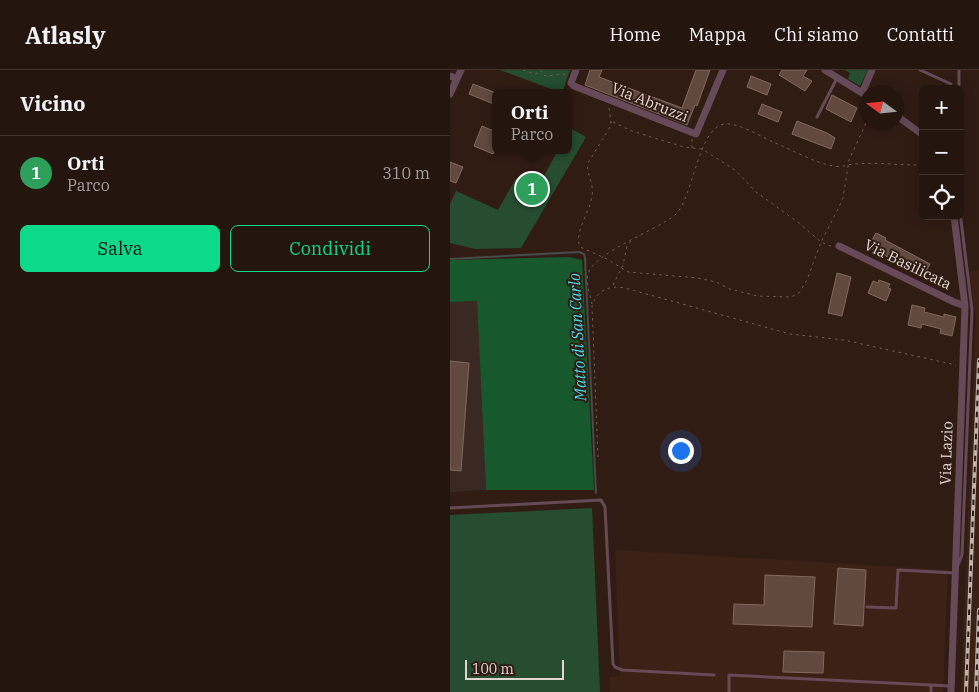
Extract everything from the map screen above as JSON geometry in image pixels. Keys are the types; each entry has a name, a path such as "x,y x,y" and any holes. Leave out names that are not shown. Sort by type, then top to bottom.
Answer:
{"street":[{"path":"450,94 453,78 461,70"},
{"name":"Via Abruzzi","path":"575,72 571,83 572,86 693,134 698,132 723,70"},
{"path":"825,70 859,91"},
{"path":"867,85 872,70"},
{"path":"904,122 919,132"},
{"name":"Via Lazio","path":"951,689 965,306 954,220"},
{"name":"Via Basilicata","path":"839,246 965,306"}],"lane":[{"path":"920,70 951,84"},
{"path":"958,85 959,72"},
{"path":"817,117 837,78"},
{"path":"867,607 896,608 898,570 955,574 962,555 972,310 961,220"},
{"path":"450,508 601,500 605,508 614,667 622,670 714,675"},
{"path":"728,692 729,675 931,685 951,689"},
{"path":"931,685 931,692"}],"path":[{"path":"523,70 535,74 541,71 546,76 575,72"},
{"path":"608,100 610,127 588,163 587,168 594,187 578,241 580,247 633,273 698,278 757,296 791,297 799,293 807,280 821,242 843,198 848,165 862,130"},
{"path":"611,122 632,131 692,148 702,149 734,170 756,192 799,223 821,242 833,247 839,246"},
{"path":"598,457 592,306 588,274 603,257 675,215 680,209 702,149 716,126 729,123 734,124 835,167 876,164 919,165"},
{"path":"692,148 693,134"},
{"path":"612,287 631,240"},
{"path":"592,306 594,298 598,294 612,287 625,288 790,334 844,340 963,366"}],"shaded area":[{"path":"979,270 979,692 961,692 976,315 968,272"},
{"path":"477,301 486,490 450,492 450,302"},
{"path":"615,550 948,570 943,692 610,692 609,677 620,676"}],"green space":[{"path":"500,70 570,70 563,89 551,89"},
{"path":"845,70 868,70 859,85 848,79 850,73"},
{"path":"572,129 586,137 521,248 475,249 450,243 450,204 456,191 498,210 516,178 538,187 556,154 572,154"},
{"path":"568,257 582,260 594,490 486,490 477,301 450,302 450,260"},
{"path":"592,508 600,692 450,692 450,515"}],"building":[{"path":"590,70 602,70 599,77 682,108 696,70 710,70 697,106 695,105 687,125 585,85"},
{"path":"782,70 807,70 803,76 812,81 805,91 779,75"},
{"path":"751,76 771,84 767,95 747,87"},
{"path":"473,84 492,91 492,103 469,94"},
{"path":"832,95 857,108 851,122 826,109"},
{"path":"762,104 782,112 778,122 758,114"},
{"path":"797,121 835,138 831,149 792,134"},
{"path":"482,126 492,130 492,154 474,146"},
{"path":"450,162 463,167 456,183 450,181"},
{"path":"876,233 886,238 885,240 930,264 924,275 868,247"},
{"path":"837,273 851,277 842,316 828,313"},
{"path":"879,280 890,284 888,288 891,289 886,301 868,293 873,281 878,283"},
{"path":"912,305 925,308 924,312 944,317 944,314 956,317 952,336 940,333 941,329 922,324 921,328 908,325"},
{"path":"450,361 469,363 461,471 450,470"},
{"path":"838,568 866,570 863,626 834,624"},
{"path":"765,575 815,577 812,627 733,624 734,604 764,605"},
{"path":"784,651 824,652 823,673 783,672"}],"waterway":[{"name":"Matto di San Carlo","path":"450,259 579,252 584,254 596,493"}],"railway":[{"path":"966,692 979,360"},
{"path":"976,692 979,610"}],"place":[{"name":"Orti","path":"532,189"}]}
